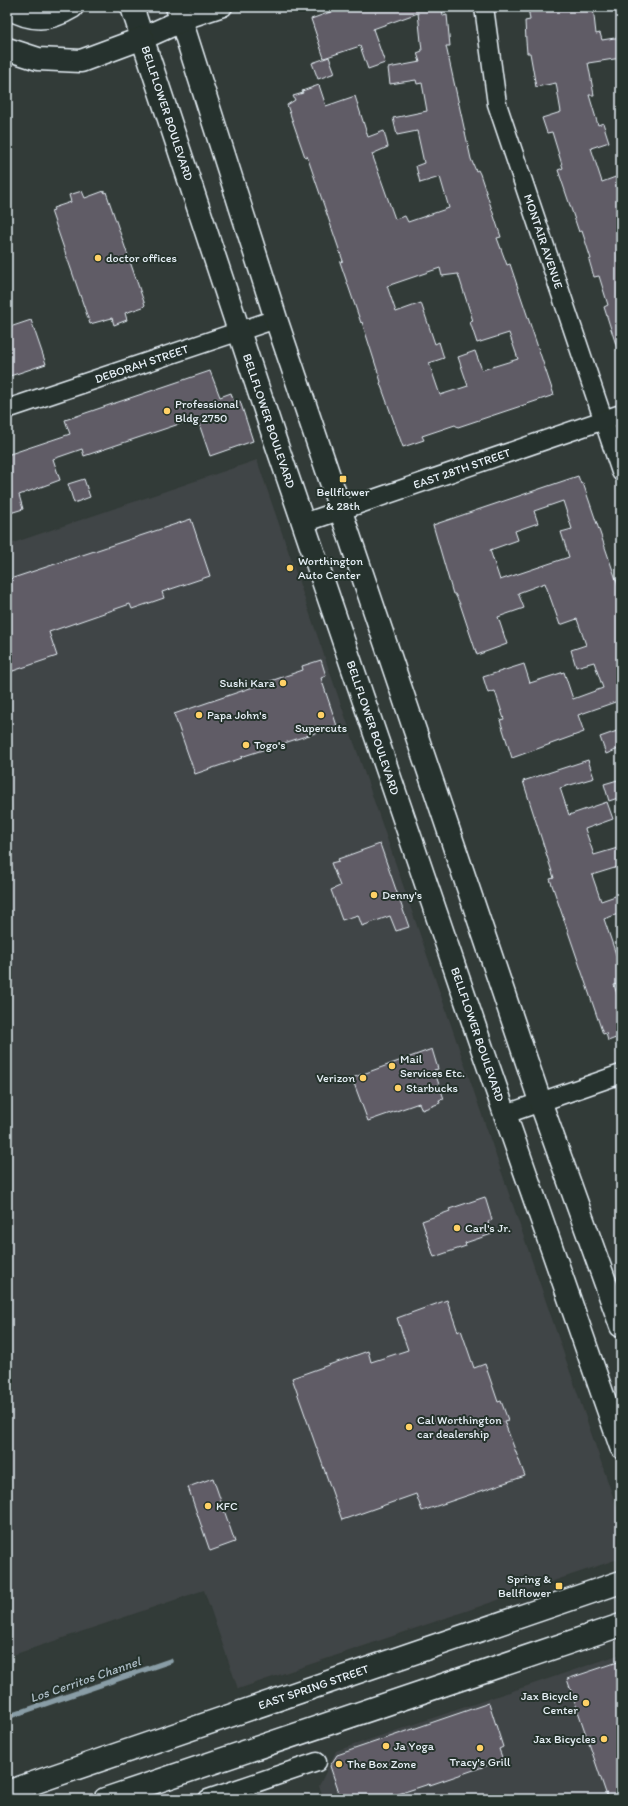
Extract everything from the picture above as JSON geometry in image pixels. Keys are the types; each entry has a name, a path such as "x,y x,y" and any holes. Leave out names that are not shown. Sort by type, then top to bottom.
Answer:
{"main road":[{"path":"7,7 34,18 47,18 61,14 72,7"},
{"name":"BELLFLOWER BOULEVARD","path":"132,7 238,332 483,1051 621,1447"},
{"path":"7,49 38,59 81,61 143,38 179,14 193,54 276,319 340,510 540,1101 621,1326"},
{"name":"EAST SPRING STREET","path":"7,1792 621,1582"},
{"path":"105,1799 621,1625"}],"street":[{"path":"179,14 223,7"},
{"name":"MONTAIR AVENUE","path":"484,7 497,104 621,472"},
{"name":"DEBORAH STREET","path":"7,409 276,319"},
{"name":"EAST 28TH STREET","path":"304,523 621,414"},
{"path":"506,1114 621,1074"},
{"path":"209,1799 317,1762"}],"shaded area":[{"path":"257,460 621,1520 621,1558 238,1689 204,1590 7,1657 7,545"},
{"path":"621,1654 621,1799 324,1799 319,1786 336,1751"}],"building":[{"path":"344,7 442,7 443,16 447,15 450,46 446,46 471,159 476,171 478,170 480,174 501,237 497,238 507,265 510,264 554,395 458,427 455,425 422,436 424,440 403,447 380,383 381,382 362,322 361,323 340,262 343,261 307,156 305,157 287,105 295,100 293,96 319,85 326,106 355,96 368,137 384,131 388,147 372,154 395,219 405,216 408,222 449,208 440,177 420,183 416,166 424,163 417,131 397,135 393,118 427,111 422,83 417,84 416,80 390,84 388,68 420,62 417,53 422,51 418,13 373,29 385,63 368,69 360,46 324,58 311,19","holes":["440,268 442,276 458,274 473,321 470,322 477,343 509,333 518,359 482,370 475,351 458,357 468,386 440,395 429,363 444,358 439,342 435,344 421,303 396,312 387,286"]},
{"path":"528,7 593,7 596,34 600,33 602,40 621,37 621,58 588,63 594,95 589,95 598,125 603,123 609,142 591,148 602,182 621,175 621,351 618,351 604,307 608,305 599,276 594,277 589,260 591,259 582,231 579,232 558,170 563,168 552,132 547,133 542,118 561,112 556,83 536,87 530,53 527,53 525,21 530,20"},
{"path":"329,57 335,73 318,79 312,63"},
{"name":"doctor offices","path":"82,191 85,198 104,191 104,193 106,192 145,305 125,313 127,320 114,325 112,318 90,324 51,211 54,210 53,208 71,202 69,195"},
{"path":"31,320 46,364 7,377 7,328"},
{"name":"Professional Bldg 2750","path":"210,371 220,397 231,393 234,403 240,401 253,441 210,456 197,418 84,456 82,449 53,459 60,480 19,495 23,509 7,514 7,455 70,434 65,420"},
{"path":"578,476 581,484 583,483 621,594 621,700 578,715 584,732 512,758 500,720 504,719 495,691 488,693 483,677 524,664 530,683 564,672 573,699 603,688 594,662 576,667 571,650 586,645 577,619 560,625 545,583 518,593 524,608 498,617 507,644 477,655 460,604 455,594 453,594 433,525","holes":["563,501 572,529 561,532 569,557 500,580 490,550 518,540 515,531 538,523 534,511"]},
{"path":"84,479 90,497 74,503 68,484"},
{"path":"191,519 210,576 162,592 164,598 132,609 130,604 49,632 57,656 7,673 7,580"},
{"path":"321,660 326,676 321,678 337,726 241,757 242,758 195,774 174,714 303,670 302,666"},
{"path":"617,731 621,748 606,754 600,737"},
{"path":"588,760 594,778 560,788 569,815 607,802 613,819 585,829 594,855 621,847 621,866 592,875 601,901 621,894 621,913 604,919 621,969 621,983 614,985 621,1006 621,1036 608,1041 606,1033 603,1034 550,879 554,878 523,781"},
{"path":"621,779 621,797 609,801 604,784"},
{"name":"Denny's","path":"380,844 409,927 396,931 390,916 362,926 358,915 342,920 331,890 340,886 331,863"},
{"name":"Starbucks","path":"432,1049 438,1069 434,1070 444,1099 439,1100 440,1103 422,1110 419,1103 368,1121 352,1078"},
{"name":"Carl's Jr.","path":"485,1197 492,1220 488,1222 492,1234 465,1243 466,1246 434,1257 422,1221 450,1211 449,1209"},
{"path":"447,1300 458,1332 461,1330 474,1368 485,1364 498,1402 501,1401 508,1420 504,1421 525,1476 422,1511 416,1494 342,1520 292,1378 368,1351 371,1362 408,1350 397,1318"},
{"name":"KFC","path":"213,1478 235,1542 210,1551 188,1487"},
{"name":"Jax Bicycles","path":"621,1661 621,1799 608,1799 567,1679"},
{"path":"489,1703 503,1747 499,1749 503,1760 430,1785 429,1784 383,1799 341,1799 330,1766 337,1755"}],"waterway":[{"name":"Los Cerritos Channel","path":"7,1717 170,1661"}],"place":[{"name":"doctor offices","path":"98,258"},
{"name":"Professional Bldg 2750","path":"167,411"},
{"name":"Bellflower & 28th","path":"343,479"},
{"name":"Worthington Auto Center","path":"290,568"},
{"name":"Sushi Kara","path":"283,683"},
{"name":"Papa John's","path":"199,715"},
{"name":"Supercuts","path":"321,715"},
{"name":"Togo's","path":"246,745"},
{"name":"Denny's","path":"374,895"},
{"name":"Mail Services Etc.","path":"392,1066"},
{"name":"Verizon","path":"363,1078"},
{"name":"Starbucks","path":"398,1088"},
{"name":"Carl's Jr.","path":"457,1228"},
{"name":"Cal Worthington car dealership","path":"409,1427"},
{"name":"KFC","path":"208,1506"},
{"name":"Spring & Bellflower","path":"559,1586"},
{"name":"Jax Bicycle Center","path":"586,1703"},
{"name":"Jax Bicycles","path":"604,1739"},
{"name":"Ja Yoga","path":"386,1746"},
{"name":"Tracy's Grill","path":"480,1748"},
{"name":"The Box Zone","path":"339,1764"}]}
